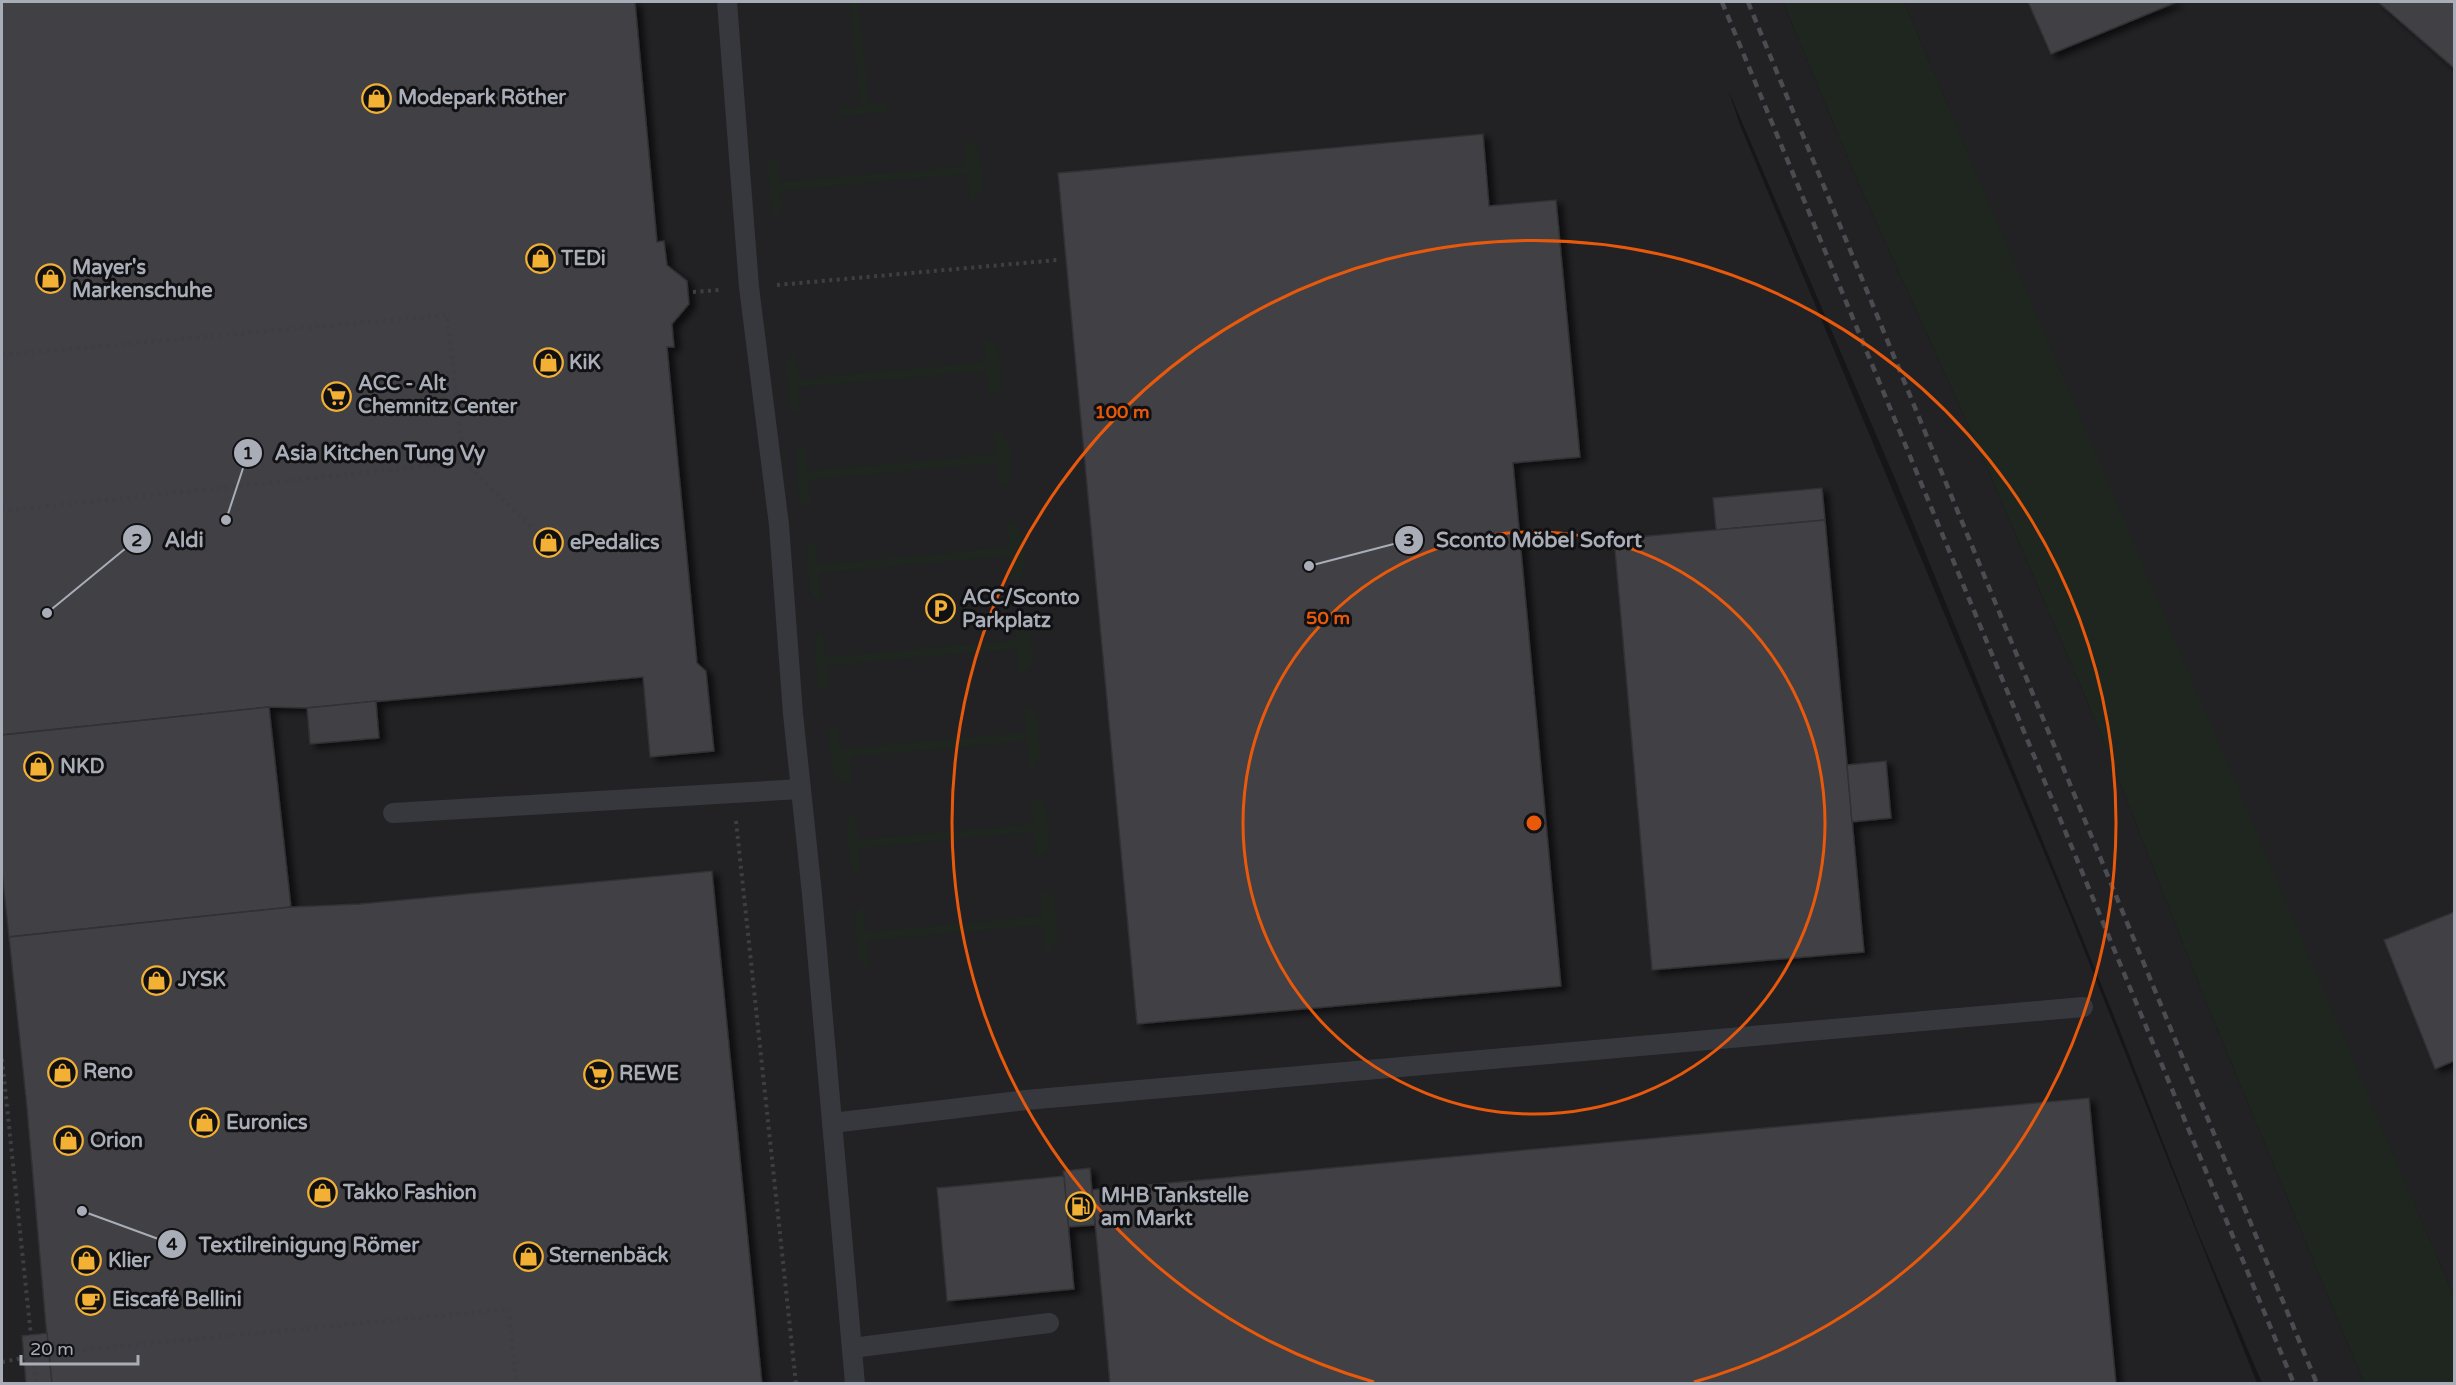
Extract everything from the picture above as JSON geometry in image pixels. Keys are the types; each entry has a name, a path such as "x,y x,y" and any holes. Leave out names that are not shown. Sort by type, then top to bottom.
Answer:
{"lane":[{"path":"727,2 749,287 779,525 855,1383"},
{"path":"393,813 801,789"},
{"path":"832,1124 1026,1100 2083,1007"},
{"path":"852,1348 1049,1323"}],"path":[{"path":"693,292 1057,260"},
{"path":"2,355 447,315 464,462 549,543"},
{"path":"2,511 464,462"},
{"path":"733,793 796,1383"},
{"path":"2,1059 36,1383"},
{"path":"2,1362 34,1355 509,1309 516,1383"}],"shaded area":[{"path":"2,2 1783,2 1858,182 1979,449 2098,727 2204,997 2364,1383 2262,1383 2197,1230 2118,1026 1896,481 1729,92 1740,125 2069,912 2257,1383 2,1384"},
{"path":"850,2 858,2 869,105 887,103 888,112 839,116 839,109 861,106"},
{"path":"1783,2 1904,2 2454,1297 2454,1383 2364,1383 2204,997 2098,727 1979,449 1858,182"},
{"path":"1904,2 2454,2 2454,1297 2226,764"},
{"path":"964,141 969,141 979,149 983,189 976,198 970,198 967,174 780,191 782,215 771,210 767,164 770,160 777,158 780,182 966,166"},
{"path":"984,338 995,344 1000,357 1002,386 995,395 989,395 986,371 799,387 800,412 794,411 790,406 786,362 793,355 796,355 798,379 985,362"},
{"path":"994,430 1005,436 1010,456 1011,477 1008,483 999,487 997,463 808,480 810,505 803,504 799,499 795,454 802,447 805,447 807,471 996,454"},
{"path":"1007,523 1019,529 1024,541 1025,571 1018,580 1012,580 1009,556 819,573 821,598 814,597 810,592 806,548 813,541 816,541 818,565 1009,547"},
{"path":"1014,615 1025,618 1029,624 1033,663 1025,672 1019,673 1016,649 827,666 829,690 822,689 818,685 814,640 817,635 823,633 826,657 1016,640"},
{"path":"1024,708 1034,710 1037,716 1041,756 1035,765 1029,765 1026,741 851,757 853,781 842,782 834,776 828,732 834,725 837,725 840,749 1026,732"},
{"path":"1031,799 1042,802 1046,807 1050,847 1042,856 1037,857 1034,832 859,848 860,873 854,872 850,867 846,823 852,815 855,815 858,840 1033,824"},
{"path":"1040,892 1050,894 1055,900 1058,940 1051,949 1045,949 1042,925 867,941 869,965 862,964 859,960 854,915 861,908 864,908 866,932 1042,916"}],"building":[{"name":"ACC - Alt Chemnitz Center","path":"2,2 635,2 657,242 664,241 667,265 687,281 689,304 672,324 674,347 667,347 697,663 706,671 714,751 650,757 643,677 307,708 269,707 2,735"},
{"path":"2028,2 2177,2 2051,54"},
{"path":"2378,2 2454,2 2454,68"},
{"path":"1483,134 1489,206 1556,200 1580,457 1513,463 1561,986 1137,1024 1058,173"},
{"path":"1822,488 1825,520 1716,530 1713,498"},
{"path":"1825,520 1864,952 1652,970 1614,539"},
{"path":"376,701 379,738 310,744 307,708"},
{"path":"269,707 291,907 9,937 2,873 2,735"},
{"path":"1886,761 1891,818 1852,822 1847,765"},
{"path":"712,871 762,1384 51,1384 27,1108 9,937 291,907 359,904"},
{"path":"2454,912 2454,1061 2435,1069 2384,940"},
{"path":"2089,1098 2116,1384 1110,1384 1092,1190"},
{"name":"MHB Tankstelle am Markt","path":"1090,1168 1095,1225 1068,1227 1063,1171"},
{"path":"1064,1176 1074,1289 947,1301 937,1188"},
{"path":"47,1333 52,1384 26,1384 22,1336"}],"railway":[{"path":"1722,2 2294,1384"},
{"path":"1748,2 2317,1384"}],"place":[{"name":"Modepark Röther","path":"377,98"},
{"name":"TEDi","path":"540,259"},
{"name":"Mayer's Markenschuhe","path":"51,279"},
{"name":"KiK","path":"548,363"},
{"name":"ACC - Alt Chemnitz Center","path":"337,396"},
{"name":"Asia Kitchen Tung Vy","path":"226,520"},
{"name":"ePedalics","path":"549,543"},
{"name":"Sconto Möbel Sofort","path":"1309,566"},
{"name":"ACC/Sconto Parkplatz","path":"941,609"},
{"name":"Aldi","path":"47,613"},
{"name":"NKD","path":"39,767"},
{"name":"JYSK","path":"157,980"},
{"name":"Reno","path":"62,1072"},
{"name":"REWE","path":"598,1074"},
{"name":"Euronics","path":"205,1123"},
{"name":"Orion","path":"69,1141"},
{"name":"Takko Fashion","path":"322,1193"},
{"name":"MHB Tankstelle am Markt","path":"1080,1207"},
{"name":"Textilreinigung Römer","path":"82,1211"},
{"name":"Sternenbäck","path":"528,1256"},
{"name":"Klier","path":"87,1261"},
{"name":"Eiscafé Bellini","path":"91,1300"}]}
